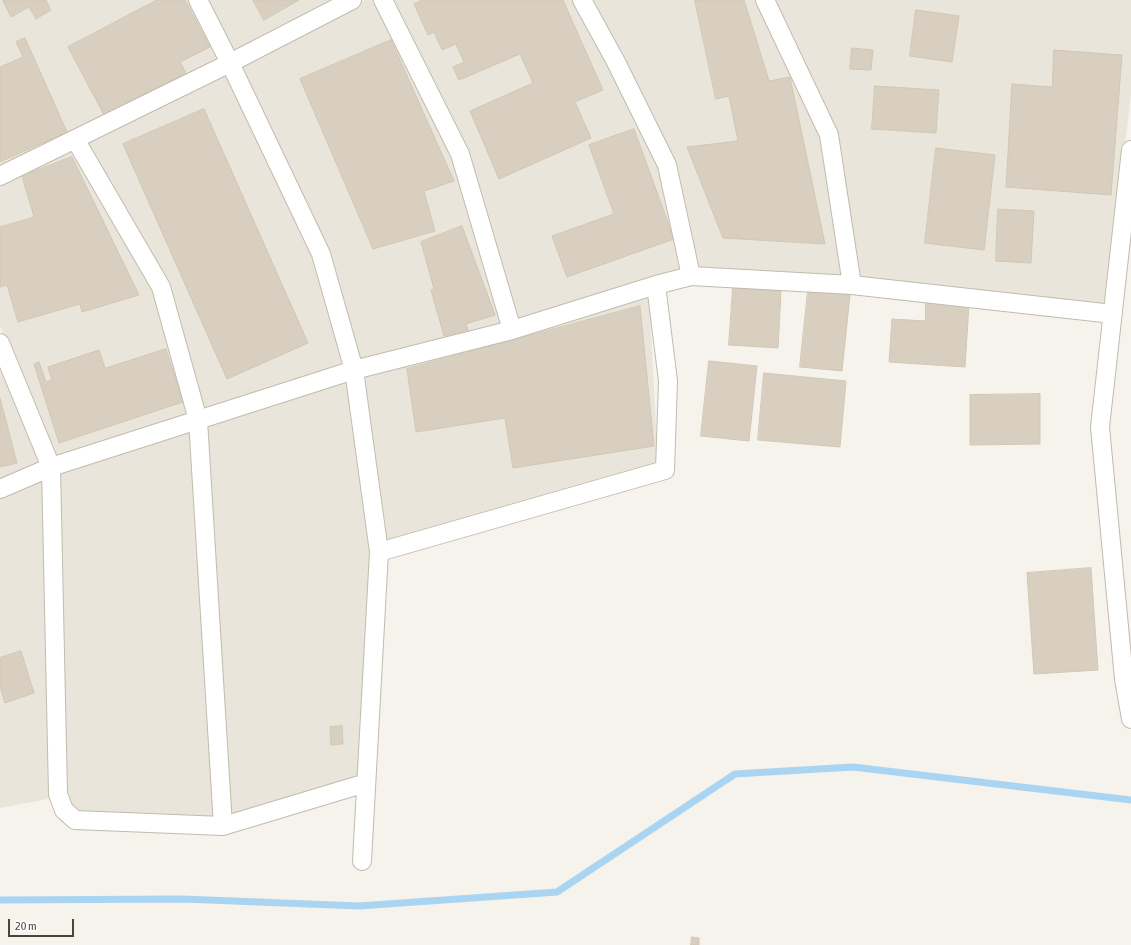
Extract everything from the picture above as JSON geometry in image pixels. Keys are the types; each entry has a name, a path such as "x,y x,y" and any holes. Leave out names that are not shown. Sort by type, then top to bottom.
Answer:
{"street":[{"path":"198,0 322,254 354,370 379,552 362,861"},
{"path":"0,176 230,63 352,0"},
{"path":"383,0 460,154 512,330"},
{"path":"582,0 616,62 667,165 691,276"},
{"path":"765,0 829,135 852,285"},
{"path":"76,139 161,287 198,420 223,826"},
{"path":"1131,150 1100,427 1124,679 1131,719"},
{"path":"0,489 51,468 354,370 512,330 656,285 691,276 852,285 1112,314"},
{"path":"379,552 665,470 668,381 656,285"},
{"path":"0,343 51,468 58,794 64,810 75,820 223,826 366,783"}],"shaded area":[{"path":"0,0 190,0 221,60 0,168"},
{"path":"205,0 338,0 232,54"},
{"path":"365,0 375,0 454,155 504,325 359,363 238,66"},
{"path":"390,0 575,0 661,169 683,271 517,322"},
{"path":"590,0 756,0 823,137 845,278 697,270 673,163"},
{"path":"770,0 1131,0 1131,94 1106,307 858,279 835,132"},
{"path":"227,72 316,258 347,366 202,412 167,284 84,142"},
{"path":"73,148 156,290 189,416 54,459 0,326 0,183"},
{"path":"649,294 658,465 384,543 362,375"},
{"path":"0,360 42,463 53,798 0,808"},
{"path":"349,379 373,553 359,778 228,817 205,425"},
{"path":"191,429 215,819 77,813 69,806 65,793 57,472"}],"building":[{"path":"46,0 51,10 36,19 29,7 11,17 3,1"},
{"path":"157,0 185,0 210,47 180,62 186,73 104,115 68,47"},
{"path":"253,0 299,0 264,20"},
{"path":"423,0 563,0 603,90 575,102 591,138 499,179 470,111 533,83 520,54 459,80 453,67 464,62 456,44 442,50 434,32 428,35 414,4"},
{"path":"695,0 744,0 769,81 790,77 825,244 723,238 687,147 738,141 729,96 716,99"},
{"path":"916,10 959,16 952,62 910,56"},
{"path":"25,38 67,132 0,162 0,67 23,57 16,42"},
{"path":"391,40 454,181 424,191 435,231 373,249 300,79"},
{"path":"852,48 873,50 871,70 850,69"},
{"path":"1054,50 1122,55 1111,195 1006,187 1012,84 1052,87"},
{"path":"875,86 939,90 936,133 872,129"},
{"path":"204,109 308,343 227,379 123,144"},
{"path":"634,129 674,239 567,277 552,236 614,214 589,145"},
{"path":"936,148 995,155 984,250 925,243"},
{"path":"72,157 139,295 82,312 80,304 18,322 7,285 0,287 0,227 34,217 22,176"},
{"path":"998,209 1034,211 1031,263 996,261"},
{"path":"462,226 495,315 466,324 468,330 444,336 431,290 434,289 421,242"},
{"path":"733,288 781,291 778,348 729,345"},
{"path":"808,291 850,295 842,371 800,367"},
{"path":"926,301 969,304 965,367 889,362 892,319 925,321"},
{"path":"640,306 654,446 513,468 505,418 416,432 407,369"},
{"path":"166,349 183,402 59,443 34,364 39,362 46,382 52,380 48,367 99,350 105,368"},
{"path":"709,361 757,366 749,441 701,436"},
{"path":"764,373 846,381 840,447 758,440"},
{"path":"1040,394 1040,444 970,445 970,395"},
{"path":"0,398 17,463 0,467"},
{"path":"1091,568 1098,670 1034,674 1027,573"},
{"path":"21,651 34,693 5,703 0,686 0,658"},
{"path":"342,726 343,744 331,745 330,727"},
{"path":"692,937 699,938 699,945 691,945"}],"waterway":[{"path":"0,900 183,899 359,906 557,892 735,774 853,767 1131,800"}]}
